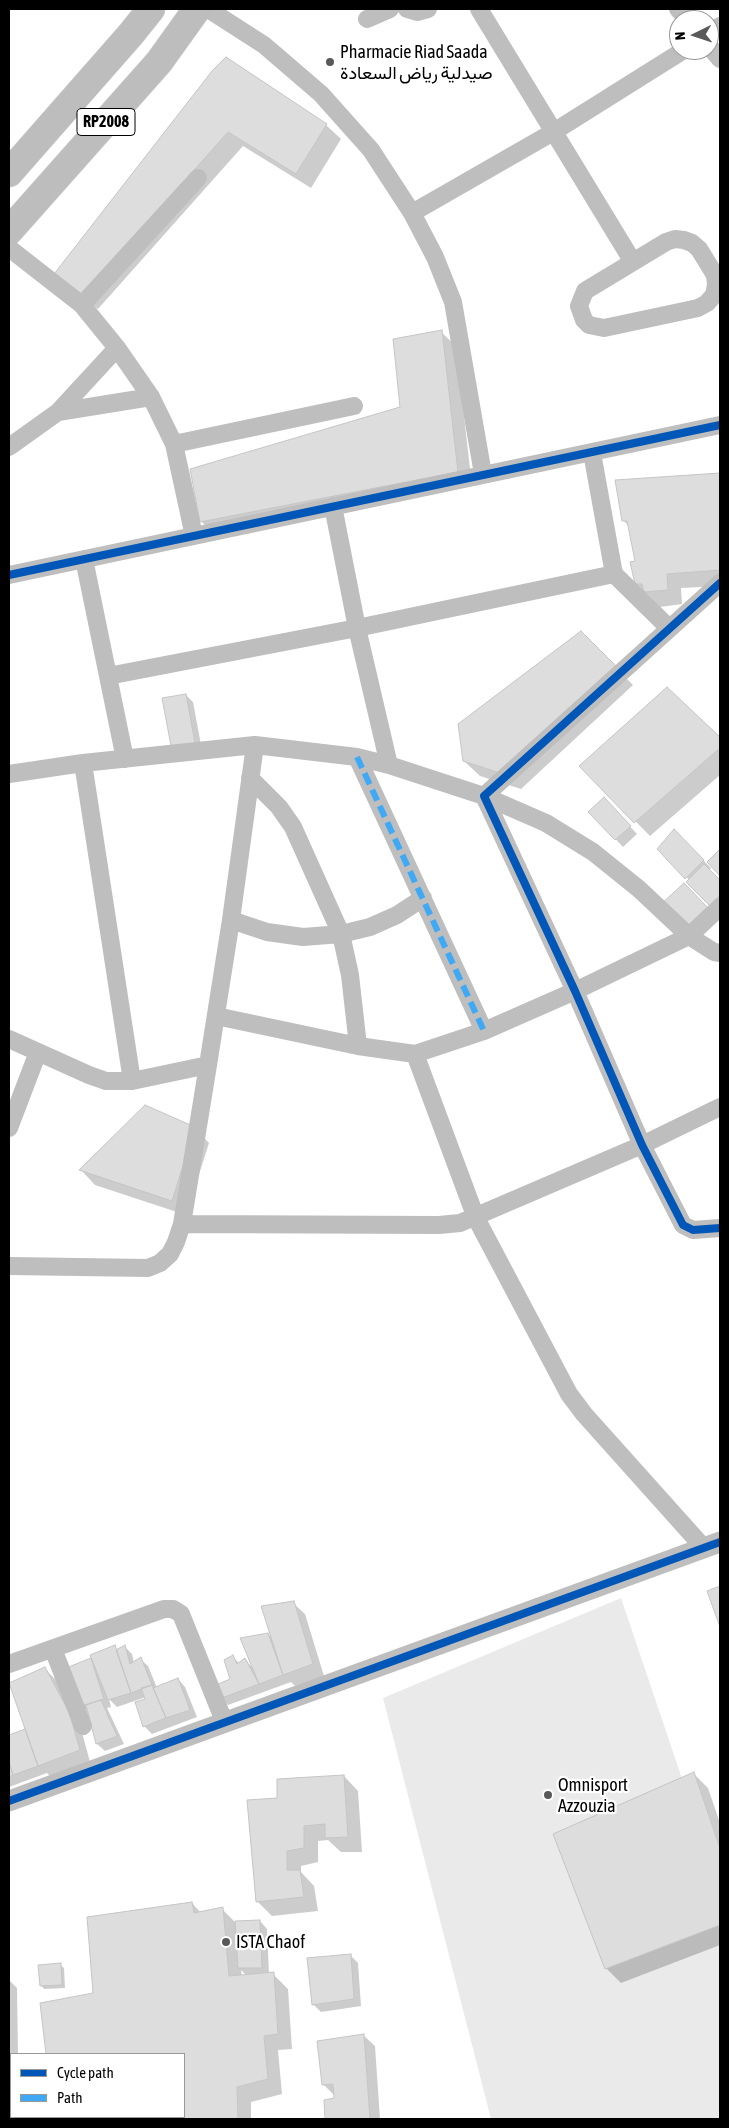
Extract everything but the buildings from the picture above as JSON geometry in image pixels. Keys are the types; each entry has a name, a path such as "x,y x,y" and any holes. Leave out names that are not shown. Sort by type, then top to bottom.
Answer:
{"highway":[{"name":"RP2008","path":"9,173 132,34 151,9"},
{"name":"RP2008","path":"9,231 159,62 197,9"}],"street":[{"path":"208,9 264,45 321,94 371,150 412,213 435,256 453,302 483,474"},
{"path":"367,20 390,9"},
{"path":"407,9 416,12 428,9"},
{"path":"479,9 633,262"},
{"path":"412,213 555,131 669,59"},
{"path":"82,305 198,178"},
{"path":"675,239 692,243 699,249 714,275 716,285 714,295 707,303 698,308 604,328 589,325 580,313 579,306 585,291 633,262 666,242 675,239"},
{"path":"9,248 82,305 117,348 151,397 174,444 194,536"},
{"path":"9,447 58,412 117,348"},
{"path":"58,412 151,397"},
{"path":"174,444 354,406"},
{"path":"9,575 720,425"},
{"path":"592,453 614,574 669,628"},
{"path":"334,506 357,628 389,765"},
{"path":"84,559 125,758"},
{"path":"108,676 357,628 614,574"},
{"path":"484,796 624,672 669,628 720,583"},
{"path":"9,1266 148,1268 160,1263 170,1254 182,1224 231,920 255,745"},
{"path":"9,774 125,758 255,745 357,757 389,765 484,796 546,822 592,852 639,889 689,936 714,952 720,953"},
{"path":"357,757 484,1031"},
{"path":"83,763 132,1081"},
{"path":"250,778 279,807 293,827 341,934 350,975 358,1046"},
{"path":"484,796 575,991 642,1145 683,1225 693,1230 720,1228"},
{"path":"231,920 267,932 303,937 341,934 370,927 397,915 422,898"},
{"path":"216,1016 358,1046 415,1054 484,1031 575,991 689,936 720,907"},
{"path":"9,1039 106,1081 132,1081 208,1065"},
{"path":"9,1128 38,1052"},
{"path":"9,1801 224,1721 712,1545 584,1414 569,1394 476,1218 415,1054"},
{"path":"182,1224 439,1225 460,1223 476,1218 642,1145 720,1108"},
{"path":"9,1664 164,1609 173,1609 181,1614 224,1721"},
{"path":"53,1649 83,1726"}],"shaded area":[{"name":"Omnisport Azzouzia","path":"621,1598 720,1891 720,2119 491,2119 383,1698"}],"marked path":[{"path":"357,757 484,1031"}],"cycle path":[{"path":"9,575 720,425"},
{"path":"720,583 484,796 575,991 642,1145 683,1225 693,1230 720,1228"},
{"path":"9,1801 720,1542"}],"place":[{"name":"Pharmacie Riad Saada صيدلية رياض السعادة","path":"330,62"},
{"name":"Omnisport Azzouzia","path":"548,1795"},
{"name":"ISTA Chaof","path":"226,1942"}]}
